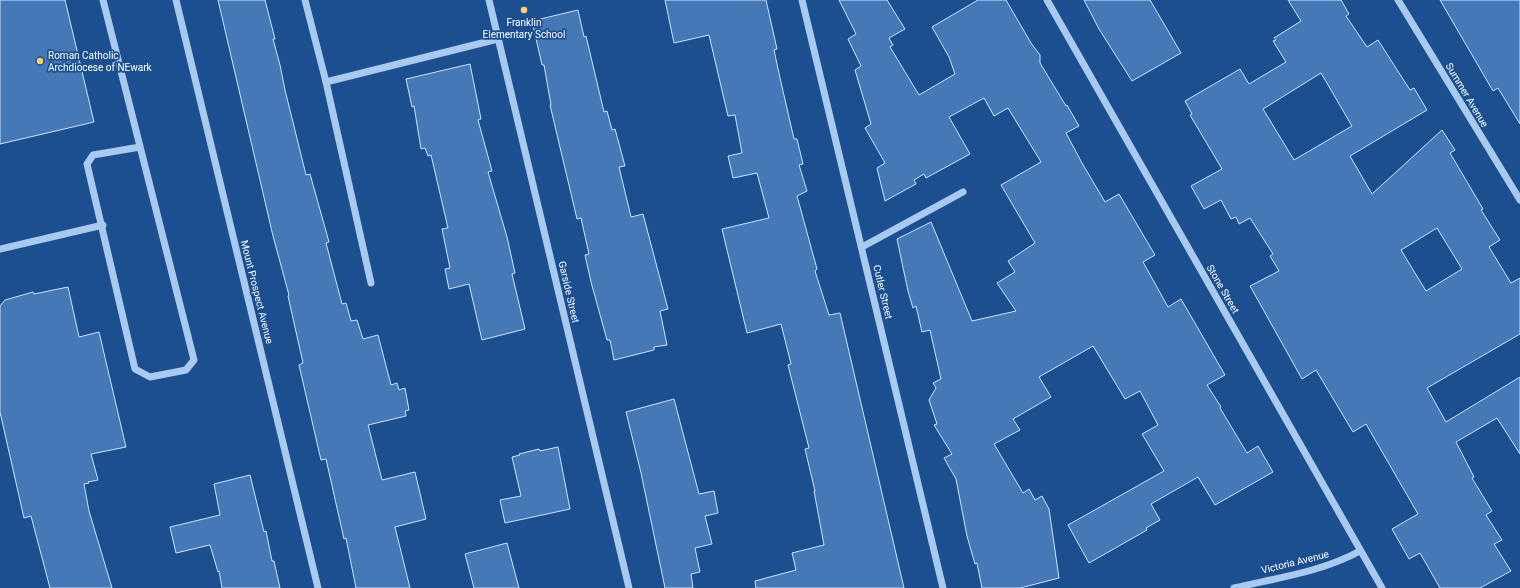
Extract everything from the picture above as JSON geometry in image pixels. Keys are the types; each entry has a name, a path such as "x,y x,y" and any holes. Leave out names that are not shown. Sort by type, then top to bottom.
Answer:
{"street":[{"path":"103,0 194,360 186,370 150,377 135,369 103,225 87,164 93,155 140,147"},
{"name":"Mount Prospect Avenue","path":"176,0 318,588"},
{"path":"305,0 326,82 370,283"},
{"name":"Garside Street","path":"489,0 629,588"},
{"name":"Cutler Street","path":"802,0 943,588"},
{"name":"Stone Street","path":"1047,0 1382,588"},
{"name":"Summer Avenue","path":"1398,0 1520,200"},
{"path":"326,82 498,39"},
{"path":"862,247 963,192"},
{"path":"0,249 103,225"},
{"name":"Victoria Avenue","path":"1234,588 1325,566 1360,551"}],"building":[{"name":"Roman Catholic Archdiocese of NEwark","path":"0,0 65,0 94,122 0,144"},
{"path":"218,0 265,0 306,175 310,174 329,242 326,243 342,304 346,303 351,321 357,320 363,339 378,335 391,385 397,383 399,390 405,388 409,410 405,411 406,416 368,425 382,480 415,472 426,519 395,527 410,588 356,588 346,538 344,539 326,459 321,460 299,365 303,363 289,295 273,236"},
{"path":"665,0 766,0 777,49 774,50 780,78 794,139 797,139 803,164 799,165 807,191 797,196 817,269 815,271 829,315 840,313 904,588 756,588 755,581 796,570 792,553 824,545 815,491 805,449 809,448 788,365 791,364 781,324 747,333 722,229 769,218 757,173 733,178 728,156 742,153 735,115 728,116 709,35 674,43"},
{"path":"839,0 887,0 905,29 889,38 893,45 890,47 919,95 955,74 949,57 932,27 978,0 1006,0 1031,43 1040,55 1040,63 1079,126 1066,133 1082,163 1105,202 1119,194 1155,255 1143,262 1168,307 1181,299 1225,375 1207,385 1221,407 1220,408 1247,453 1258,446 1273,472 1215,505 1198,477 1151,504 1160,520 1146,528 1147,530 1089,563 1068,525 1164,471 1142,434 1158,425 1140,391 1125,399 1093,346 1039,377 1051,397 1013,419 1020,430 994,444 1023,493 1029,489 1035,500 1042,496 1049,509 1059,578 1020,588 982,588 977,563 975,564 967,536 956,479 944,458 952,454 934,425 937,424 929,400 936,388 933,383 941,379 930,330 922,332 916,306 913,308 897,239 931,222 972,321 1016,311 997,283 1015,272 1008,261 1035,243 1001,185 1041,162 1008,108 994,116 984,98 949,117 970,154 926,178 924,174 914,180 916,184 885,201 877,168 885,163 865,128 871,124 855,70 861,66 848,39 856,34"},
{"path":"1084,0 1150,0 1181,53 1132,81 1099,29"},
{"path":"1288,0 1341,0 1349,14 1346,16 1367,47 1378,40 1410,90 1414,88 1427,110 1350,156 1372,194 1442,130 1455,150 1450,153 1483,209 1481,210 1500,240 1489,247 1511,283 1520,278 1520,334 1427,388 1446,422 1520,377 1520,454 1497,418 1456,442 1474,477 1472,478 1492,511 1486,515 1502,540 1494,544 1511,571 1480,588 1440,588 1420,553 1409,559 1392,529 1418,514 1366,424 1353,432 1316,370 1302,379 1250,286 1279,271 1270,256 1273,254 1250,218 1239,224 1236,217 1231,219 1221,200 1204,209 1191,186 1222,169 1190,115 1192,114 1185,101 1240,69 1249,84 1286,62 1273,41 1276,40 1274,38 1301,21","holes":["1321,73 1352,126 1294,160 1263,109","1437,228 1462,269 1426,291 1401,250"]},
{"path":"1440,0 1520,0 1520,124 1498,88 1493,91"},
{"path":"578,10 584,37 586,36 604,112 607,111 612,130 615,129 625,166 619,167 631,217 643,214 668,309 660,311 667,345 654,347 654,350 614,360 610,340 607,340 591,282 585,255 589,254 581,218 577,219 550,105 544,65 542,65 532,21"},
{"path":"470,64 481,119 478,120 492,171 488,172 507,237 515,273 512,274 525,329 482,340 469,284 449,289 445,269 450,268 442,229 448,228 431,155 428,156 425,148 421,149 414,106 412,107 406,79"},
{"path":"68,287 79,337 99,332 126,447 91,454 98,480 84,484 89,511 112,588 50,588 31,516 24,518 0,412 0,306 5,300 33,292 34,294"},
{"path":"674,399 699,494 714,491 718,513 705,516 712,544 695,548 700,572 691,574 693,588 665,588 641,473 626,412"},
{"path":"558,447 570,509 505,523 500,500 521,496 512,457 539,449 540,451"},
{"path":"250,475 280,588 222,588 219,571 218,572 210,545 176,553 170,527 220,515 214,484"},
{"path":"507,543 519,588 474,588 465,554"}],"place":[{"name":"Franklin Elementary School","path":"524,10"},
{"name":"Roman Catholic Archdiocese of NEwark","path":"40,61"}]}
